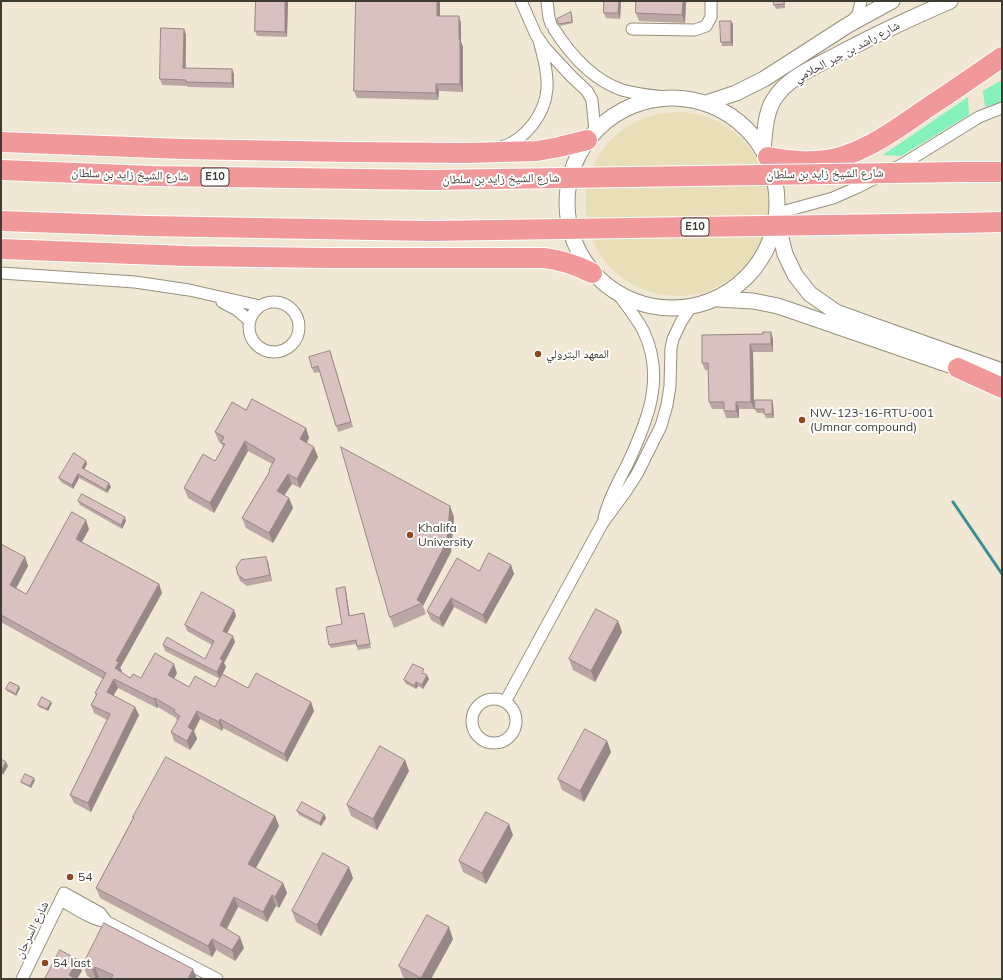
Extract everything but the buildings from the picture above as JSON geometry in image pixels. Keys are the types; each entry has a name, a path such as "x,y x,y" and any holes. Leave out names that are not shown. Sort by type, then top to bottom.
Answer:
{"highway":[{"path":"765,153 795,161 818,161 839,157 866,147 890,134 1002,57"},
{"path":"1,142 183,149 467,153 537,151 559,147 591,136"},
{"name":"شارع الشيخ زايد بن سلطان","path":"1,170 160,176 430,180 1002,172"},
{"name":"E10","path":"1,221 170,227 430,231 1002,222"},
{"path":"1,249 186,256 326,258 544,258 561,260 578,265 592,272"},
{"path":"958,368 1002,384"},
{"path":"958,368 1002,388"}],"main road":[{"name":"شارع راشد بن جبر الحلامي","path":"706,103 736,93 764,79 848,25 892,1"},
{"path":"927,11 942,1"},
{"name":"شارع راشد بن جبر الحلامي","path":"765,153 768,112 773,100 785,86 802,74 872,36 950,1"},
{"path":"777,218 769,246 756,268 739,285 718,298 704,304 691,307 666,309 642,305 618,294 605,285 592,272 578,253 570,231 566,207 568,183 575,160 591,136 618,113 645,101 674,98 706,103 729,114 748,130 765,153 777,184 777,218 785,254 795,275 810,294 836,312 1002,371"},
{"path":"718,298 753,301 778,306 958,368"}],"street":[{"path":"521,1 527,18 539,40 571,76 587,91 592,100 591,136"},
{"path":"547,1 549,18 566,47 581,63 597,76 609,84 622,89 636,93 674,98"},
{"path":"632,29 696,30 706,26 711,17 711,1"},
{"path":"848,25 858,14 861,1"},
{"path":"467,153 495,150 512,144 535,122 547,90 546,72 539,40"},
{"path":"777,218 833,198 858,187 902,164 983,115 1002,108"},
{"path":"1,273 135,282 189,290 260,306"},
{"path":"602,524 611,496 635,447 649,410 654,386 653,362 649,345 639,324 618,294"},
{"path":"209,295 237,310 250,321"},
{"path":"273,302 286,304 291,308 298,319 300,325 299,333 295,341 286,349 274,352 265,350 252,338 250,332 250,321 254,311 260,306 273,302"},
{"path":"505,702 602,524 633,479 661,426 668,399 671,348 673,339 681,322 691,307"},
{"name":"شارع السرحان","path":"22,979 63,897 100,913 107,922 217,979"}],"green space":[{"path":"1002,80 1002,102 985,107 983,91"},
{"path":"968,97 969,115 901,156 883,155"}],"sand":[{"path":"668,112 686,112 712,119 728,127 742,139 754,153 762,169 769,195 769,213 762,239 754,255 742,269 728,281 704,292 686,296 668,296 650,292 626,281 612,269 600,255 589,231 585,213 585,195 589,177 600,153 612,139 626,127 650,116"}],"waterway":[{"path":"953,502 1002,574"}],"place":[{"name":"المعهد البترولي","path":"538,354"},
{"name":"NW-123-16-RTU-001 (Umnar compound)","path":"802,420"},
{"name":"Khalifa University","path":"410,535"},
{"name":"54","path":"70,877"},
{"name":"54 last","path":"45,963"}]}
